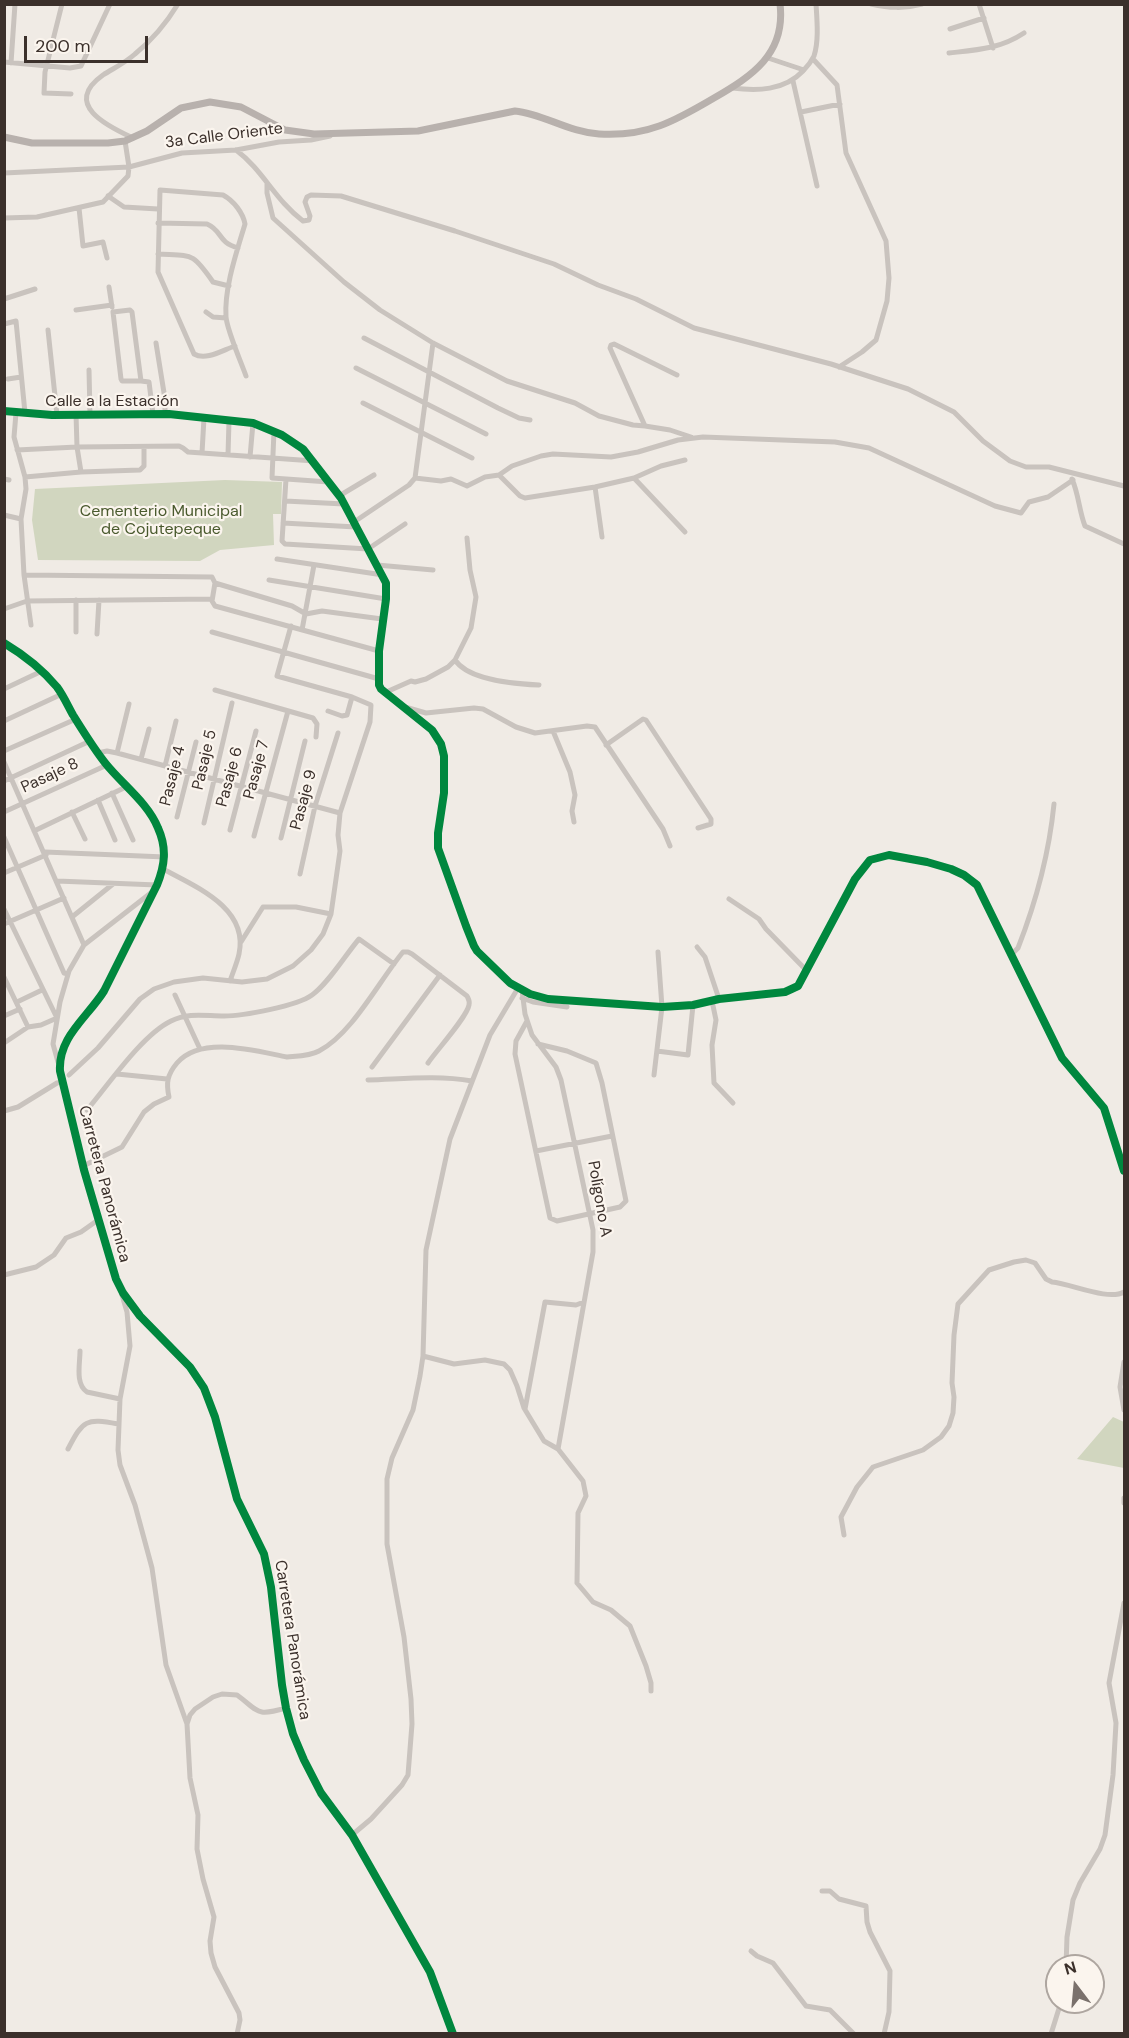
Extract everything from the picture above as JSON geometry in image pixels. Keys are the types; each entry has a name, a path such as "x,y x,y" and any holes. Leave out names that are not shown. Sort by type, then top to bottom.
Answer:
{"main road":[{"path":"4,137 32,143 125,141 181,108 210,102 241,107 278,127 308,133 428,130 516,111 582,132 627,134 668,124 732,88 757,71 768,58 776,42 780,29 780,4"}],"street":[{"path":"15,4 8,63 69,68 81,66 110,4"},
{"path":"63,4 46,66 44,93 71,94"},
{"path":"133,138 95,117 87,102 88,92 103,75 133,56 144,46 178,4"},
{"path":"732,88 748,90 771,88 793,81 804,70 813,59 815,51 816,4"},
{"path":"871,4 886,8 905,8 922,4"},
{"path":"979,4 993,48"},
{"path":"950,29 984,18"},
{"path":"949,53 993,48 1010,42 1024,33"},
{"path":"768,58 804,70"},
{"path":"813,59 837,85 846,153 886,241 889,278 887,301 876,340 839,367"},
{"path":"793,81 817,186"},
{"path":"801,112 840,104"},
{"name":"3a Calle Oriente","path":"4,173 129,167 182,153 236,150 279,142 311,140 340,133"},
{"path":"4,219 37,218 103,202 128,176 125,141"},
{"path":"236,150 259,172 290,211 303,221 309,220 310,216 305,202 307,197 311,195 341,196 444,227 554,264 598,285 636,299 694,328 839,367 908,389 954,412 982,441 1010,460 1026,467 1049,466 1125,486"},
{"path":"267,184 273,218 344,282 380,310 434,343 507,381 575,403 599,416 633,425 670,430 693,437 835,442 869,448 995,506 1022,513 1029,502 1048,497 1073,480"},
{"path":"236,346 206,357 194,354 158,272 160,190 223,195 230,199 244,217 245,224 229,286 226,318 236,346 246,376"},
{"path":"108,196 124,207 158,208"},
{"path":"78,208 84,246 104,242 107,258"},
{"path":"158,223 207,224 214,227 225,244 238,248"},
{"path":"158,254 188,256 197,259 213,282 229,286"},
{"path":"109,287 121,379 122,381 149,382 153,414"},
{"path":"4,299 35,289"},
{"path":"76,310 113,309 132,312 141,381"},
{"path":"206,312 213,317 226,318"},
{"path":"4,324 16,321 25,413"},
{"path":"48,330 57,415"},
{"path":"364,338 498,408 530,420"},
{"path":"156,343 165,399 165,414"},
{"path":"283,523 355,524 409,485 415,478 434,343"},
{"path":"645,426 610,348 611,345 614,344 677,375"},
{"path":"356,368 486,434"},
{"path":"88,370 90,414"},
{"path":"8,379 21,377"},
{"path":"363,404 472,458"},
{"name":"Calle a la Estación","path":"4,411 57,415 165,414 253,423 274,431 303,449 344,504 386,583 379,651 379,679 384,693"},
{"path":"16,413 14,437 26,489 21,519 30,625"},
{"path":"76,414 80,472"},
{"path":"202,453 204,418"},
{"path":"228,455 229,420"},
{"path":"250,457 253,423"},
{"path":"274,431 271,476 273,478 329,482"},
{"path":"415,478 441,481 451,479 467,486 485,477 499,475 512,466 541,456 554,454 611,457 693,437"},
{"path":"17,450 77,447 181,447 188,452 314,461"},
{"path":"25,477 140,470 144,466 144,447"},
{"path":"499,475 520,496 525,498 596,487 634,478 661,466 685,460"},
{"path":"1070,472 1085,526 1125,544"},
{"path":"339,496 374,475"},
{"path":"634,478 685,532"},
{"path":"286,479 282,541 285,544 368,549 405,524"},
{"path":"596,487 602,537"},
{"path":"285,501 344,504"},
{"path":"4,515 21,519"},
{"path":"384,693 411,681 426,679 448,667 455,660 471,628 476,597 470,570 467,538"},
{"path":"277,559 383,575"},
{"path":"302,630 314,565"},
{"path":"377,565 433,570"},
{"path":"24,575 210,577 213,578 215,584 212,599 215,606 379,651"},
{"path":"269,580 386,599"},
{"path":"215,584 290,605 306,614 322,611 382,619"},
{"path":"4,609 27,601 212,599"},
{"path":"76,600 76,632"},
{"path":"97,634 99,600"},
{"path":"69,1075 98,1048 140,999 154,989 174,982 203,978 242,982 267,979 293,966 311,950 322,934 331,914 340,851 338,835 340,813 370,722 372,708 371,705 352,697 279,678 276,674 291,626"},
{"path":"212,632 379,679"},
{"path":"4,643 42,671 62,694 98,753 156,822 162,838 165,857 163,869 153,891 84,945 68,974 53,1044 60,1071"},
{"path":"4,652 13,649"},
{"path":"455,660 467,672 512,683 539,686"},
{"path":"4,689 42,671"},
{"path":"215,690 313,718 317,724 315,737"},
{"path":"384,693 432,730 441,744 444,756 444,793 438,841 466,926 477,951 520,989 548,999 662,1007 693,1005 719,999 791,990 798,986 855,879 866,864 883,856 896,856 939,865 972,880 980,888 989,913 1012,954 1062,1058 1104,1108 1125,1171"},
{"path":"4,721 62,694"},
{"path":"328,711 342,716 347,715 352,697"},
{"name":"Pasaje 5","path":"204,823 232,703"},
{"path":"117,753 129,704"},
{"path":"404,707 426,713 483,709 527,732 535,733 591,726 595,728 663,829 670,846"},
{"name":"Pasaje 7","path":"254,836 288,711"},
{"path":"4,751 76,719"},
{"path":"606,745 643,719 646,720 711,819 711,824 698,828"},
{"path":"165,766 176,722"},
{"path":"141,759 149,729"},
{"name":"Pasaje 6","path":"230,830 256,730"},
{"path":"553,731 570,772 575,795 572,811 574,822"},
{"name":"Pasaje 9","path":"300,874 315,806 338,733"},
{"path":"4,781 90,741"},
{"path":"281,838 305,741"},
{"name":"Pasaje 4","path":"177,817 196,742"},
{"path":"98,753 107,751 117,753 340,813"},
{"path":"4,762 84,945"},
{"name":"Pasaje 8","path":"4,812 107,765"},
{"path":"34,831 126,786"},
{"path":"112,793 133,840"},
{"path":"98,800 115,840"},
{"path":"1012,954 1021,942 1040,883 1051,834 1054,804"},
{"path":"72,812 85,839"},
{"path":"4,837 64,973 68,974"},
{"path":"4,873 45,853 165,857"},
{"path":"163,869 224,906 234,918 240,944 230,981"},
{"path":"57,881 157,885"},
{"path":"72,917 113,884"},
{"name":"Carretera Panorámica","path":"153,891 104,991 64,1045 60,1056 60,1071 83,1166 116,1279 123,1293 140,1316 190,1367 207,1393 237,1498 267,1561 286,1708 293,1734 315,1783 352,1835 430,1972 453,2034"},
{"path":"7,923 64,898"},
{"path":"729,899 759,919 806,970"},
{"path":"240,944 263,907 296,907 331,914"},
{"path":"4,909 7,923 57,1018"},
{"path":"87,1110 151,1033 169,1021 183,1015 243,1015 285,1005 312,995 358,939 394,964"},
{"path":"697,947 705,957 719,999"},
{"path":"83,1166 122,1147 144,1112 169,1097 166,1084 180,1059 200,1049 233,1047 288,1057 318,1052 334,1041 348,1026 404,952 408,952 440,975 467,996 470,1002 469,1007 428,1063"},
{"path":"654,1075 662,1007 658,952"},
{"path":"372,1067 440,975"},
{"path":"4,977 28,1027"},
{"path":"352,1835 371,1819 402,1785 408,1774 411,1699 404,1637 387,1544 387,1479 412,1410 423,1356 426,1250 450,1139 490,1035 520,989"},
{"name":"Polígono A","path":"520,989 527,1021 538,1044 555,1067 561,1080 593,1230 593,1252 558,1449"},
{"path":"16,1002 42,990"},
{"path":"175,995 200,1049"},
{"path":"522,998 567,1007"},
{"path":"712,1001 716,1020 712,1045 714,1083 733,1103"},
{"path":"657,1051 688,1055 693,1005"},
{"path":"4,1016 20,1009"},
{"path":"4,1043 28,1027 41,1025 57,1018"},
{"path":"527,1021 516,1041 515,1054 550,1218 557,1221 620,1207 626,1201 596,1063 567,1051 538,1044"},
{"path":"117,1074 168,1079"},
{"path":"368,1080 452,1077 472,1080"},
{"path":"4,1111 18,1107 57,1083"},
{"path":"536,1151 612,1136"},
{"path":"4,1275 36,1267 54,1255 66,1238 81,1232 98,1220"},
{"path":"844,1535 841,1517 857,1487 873,1467 923,1450 941,1437 949,1426 954,1405 952,1383 958,1304 989,1270 1026,1260 1035,1263 1046,1279 1052,1282 1105,1295 1117,1296 1125,1292"},
{"path":"123,1293 130,1346 120,1399 118,1424 120,1465 135,1505 152,1568 166,1665 187,1724 190,1778 198,1815 197,1849 214,1917 210,1941 211,1953 215,1967 239,2013 237,2034"},
{"path":"525,1410 545,1302 576,1305 584,1302"},
{"path":"80,1351 80,1383 83,1389 87,1392 120,1399"},
{"path":"423,1356 454,1364 485,1360 504,1364 510,1370 518,1386 525,1410 544,1441 558,1449 583,1481 586,1496 578,1513 577,1583 593,1602 611,1610 630,1626 646,1666 651,1691"},
{"path":"1125,1362 1120,1377 1125,1410"},
{"path":"68,1449 76,1432 88,1421 99,1420 118,1424"},
{"path":"1125,1498 1125,1503"},
{"path":"1066,1954 1073,1900 1100,1849 1104,1835 1113,1776 1116,1723 1109,1683 1125,1603"},
{"path":"187,1724 195,1708 222,1694 237,1695 249,1707 261,1712 286,1708"},
{"path":"822,1891 830,1891 839,1899 866,1906 870,1932 890,1971 890,2008 884,2034"},
{"path":"751,1951 773,1963 806,2007 830,2010 854,2034"},
{"path":"1051,2034 1057,2014"}],"green space":[{"name":"Cementerio Municipal de Cojutepeque","path":"225,480 282,482 281,514 273,514 274,545 220,550 200,561 38,560 32,520 35,489"},
{"path":"1113,1417 1124,1422 1124,1468 1077,1459"}],"cycle path":[{"path":"4,411 52,415 169,414 253,423 282,435 303,449 341,498 386,583 379,651 379,685 432,730 441,744 444,756 444,793 438,848 474,946 510,983 530,994 548,999 662,1007 785,992 798,986 855,879 870,860 889,855 951,869 977,885 1062,1058 1104,1108 1124,1171"},
{"path":"4,643 19,652 57,687 97,752 148,810 161,835 164,856 157,885 104,991 75,1028 61,1059 60,1071 84,1170 116,1279 123,1293 140,1316 190,1367 204,1388 215,1417 237,1499 264,1554 271,1587 286,1708 293,1734 304,1760 321,1793 352,1835 430,1972 453,2034"}]}
